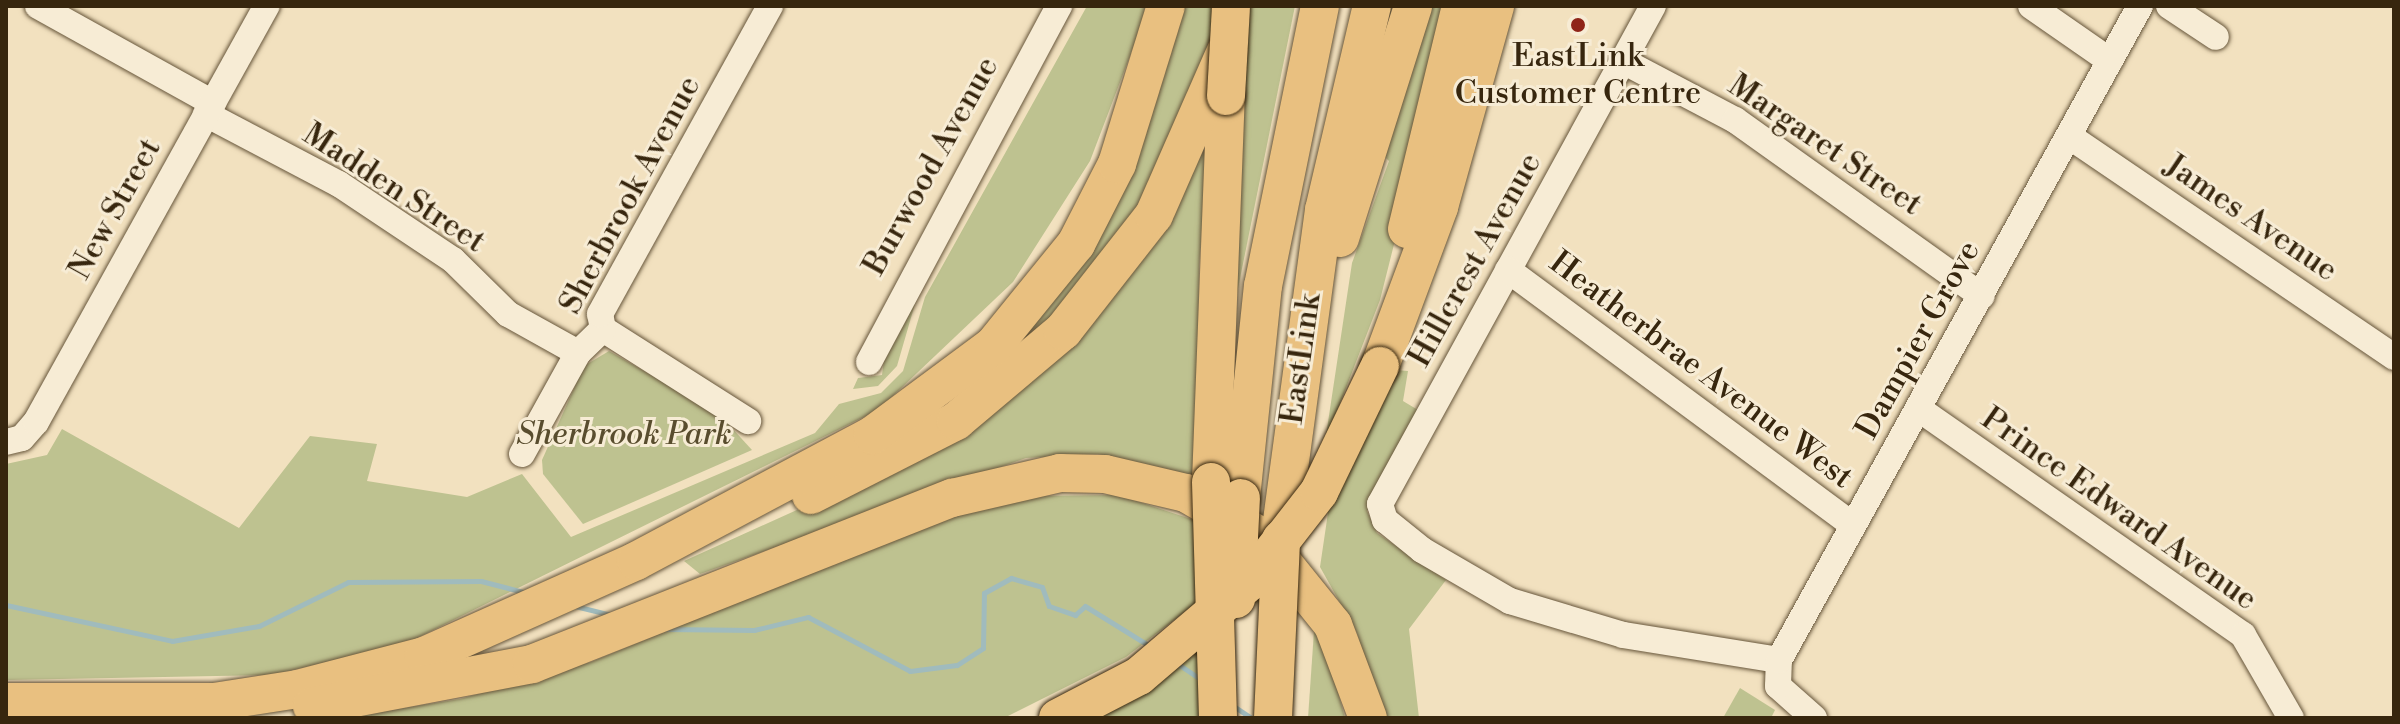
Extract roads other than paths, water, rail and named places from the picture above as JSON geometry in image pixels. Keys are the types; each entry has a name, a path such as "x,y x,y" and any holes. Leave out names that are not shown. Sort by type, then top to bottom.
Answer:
{"highway":[{"path":"636,561 873,435 993,346 1048,284 1100,203 1166,6"},
{"path":"1218,718 1226,490 1226,96 1231,6"},
{"path":"6,702 214,702 380,669 459,641 636,561 875,466 956,421 1028,366 1098,292 1154,215 1243,6"},
{"name":"EastLink","path":"1232,718 1226,490 1263,286 1320,6"},
{"name":"EastLink","path":"1273,718 1281,528 1296,378 1324,210 1372,6"},
{"path":"1296,378 1413,6"},
{"path":"1380,366 1461,6"},
{"path":"1058,718 1139,676 1249,582 1319,492 1380,366 1439,207 1495,6"},
{"path":"156,718 373,700 532,664 725,593 1011,480 1060,473 1146,481 1227,515 1283,558 1333,625 1368,718"},
{"path":"6,713 88,718"}],"street":[{"name":"Madden Street","path":"38,6 339,184 453,260 508,314 578,353"},
{"name":"New Street","path":"12,441 36,422 267,6"},
{"name":"Sherbrook Avenue","path":"522,454 578,353 603,329 600,314 770,6"},
{"name":"Hillcrest Avenue","path":"1653,6 1380,504 1385,520 1422,550 1510,601 1623,635 1779,660"},
{"path":"2031,6 2110,61"},
{"name":"Dampier Grove","path":"1779,660 2140,6"},
{"path":"2169,6 2216,37"},
{"name":"Burwood Avenue","path":"869,362 1049,9"},
{"name":"Margaret Street","path":"1623,61 1735,120 1982,296"},
{"name":"James Avenue","path":"2069,136 2394,357"},
{"name":"Heatherbrae Avenue West","path":"1508,270 1853,525"},
{"path":"603,329 748,421"},
{"name":"Prince Edward Avenue","path":"1919,409 2243,635 2291,718"},
{"path":"1779,660 1778,686 1804,712"}],"waterway":[{"path":"664,629 754,630 808,617 910,671 957,665 983,648 984,593 1011,578 1042,587 1049,606 1075,615 1085,606 1153,648"},
{"path":"6,605 172,641 259,626 348,582 481,581 527,593"},
{"path":"575,606 612,615"},
{"path":"1175,662 1203,681"},
{"path":"1232,705 1251,718"}],"place":[{"name":"EastLink Customer Centre","path":"1578,25"}],"park label":[{"name":"Sherbrook Park","path":"624,434"}]}
